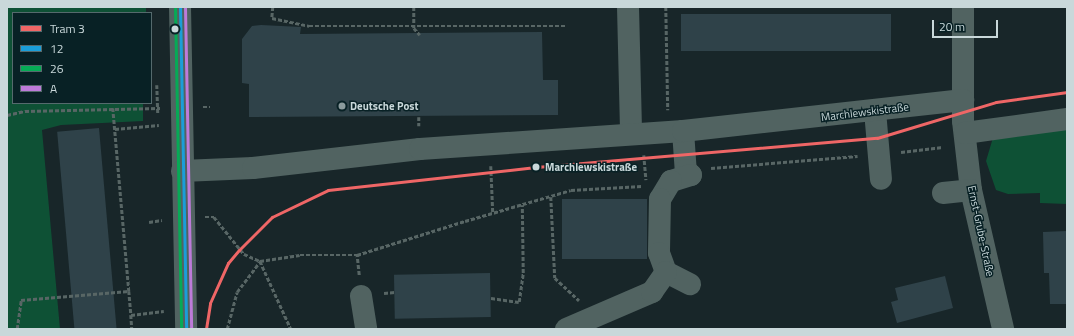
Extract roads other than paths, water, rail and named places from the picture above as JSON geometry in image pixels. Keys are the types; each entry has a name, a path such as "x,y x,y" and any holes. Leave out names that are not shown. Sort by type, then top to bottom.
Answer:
{"street":[{"path":"180,7 185,319"},
{"path":"628,7 636,133"},
{"path":"963,7 964,133 1067,119"},
{"name":"Marchlewskistraße","path":"182,171 253,168 490,143 636,133 675,124 875,110 963,100"},
{"path":"875,110 881,179"},
{"path":"675,124 686,170 691,175 671,181 660,199 659,253 666,272 690,284"},
{"name":"Ernst-Grube-Straße","path":"964,133 972,190 1003,329"},
{"path":"943,193 972,190"},
{"path":"566,329 597,318 652,292 666,272"},
{"path":"362,296 366,329"}],"tram line":[{"name":"3","path":"206,329 210,303 228,263 239,250 272,217 328,190 536,167 877,138 996,102 1067,92"}],"place":[{"name":"Deutsche Post","path":"342,106"},
{"name":"Marchlewskistraße","path":"536,167"}]}
